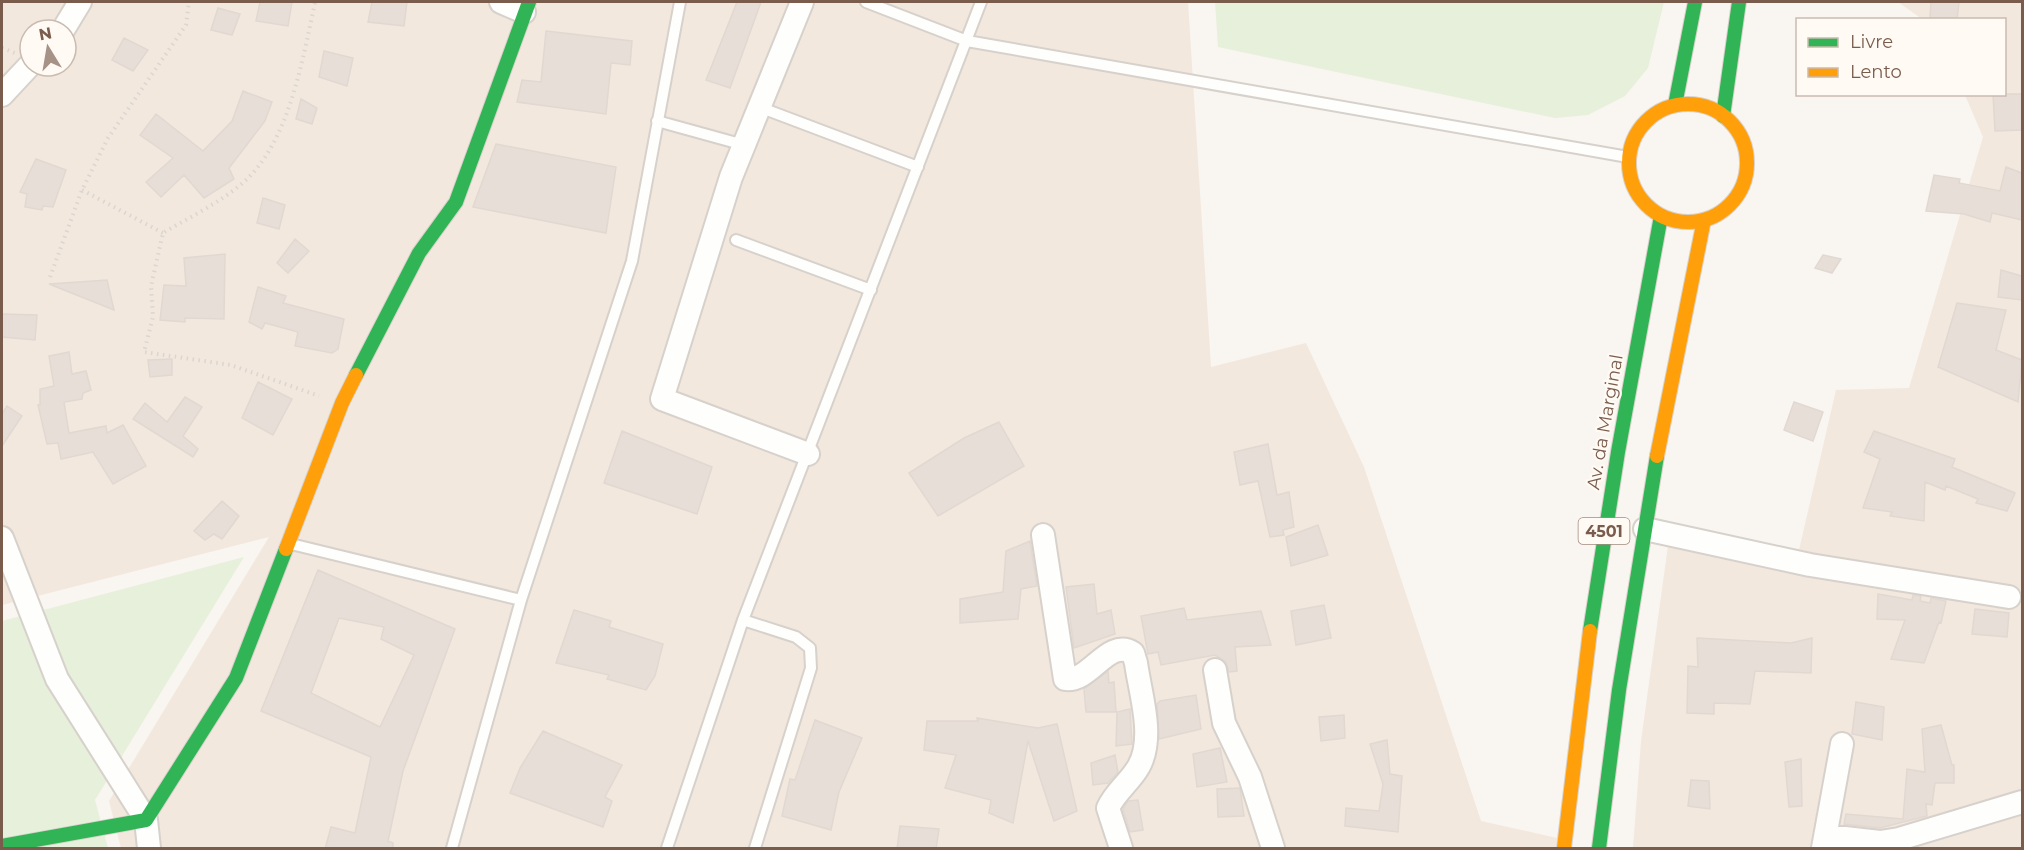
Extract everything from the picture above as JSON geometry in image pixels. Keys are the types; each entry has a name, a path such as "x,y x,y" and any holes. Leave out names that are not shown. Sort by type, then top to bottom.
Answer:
{"main road":[{"path":"1675,105 1695,2"},
{"path":"1723,116 1739,2"},
{"path":"2,846 146,820 236,678 342,404 419,253 456,202 526,7"},
{"path":"1675,105 1700,105 1723,116 1738,131 1746,152 1746,174 1738,194 1724,210 1704,220 1682,222 1661,216 1642,201 1630,180 1628,156 1636,133 1653,115 1675,105"},
{"name":"Av. da Marginal","path":"1564,849 1574,737 1604,532 1661,216"},
{"name":"4501","path":"1599,849 1617,703 1660,437 1704,220"}],"street":[{"path":"70,18 80,2"},
{"path":"501,2 526,7"},
{"path":"802,2 731,177 662,399 808,454"},
{"path":"2,95 18,78"},
{"path":"1645,529 1810,564 2009,597"},
{"path":"1043,534 1065,679 1075,679 1113,651 1121,649 1133,653 1136,663 1146,737 1144,754 1139,767 1108,808 1121,849"},
{"path":"2,538 57,679 146,820 149,849"},
{"path":"1215,670 1224,723 1250,777 1273,849"},
{"path":"1842,744 1825,843 1880,842 1899,839 2022,802"}],"lane":[{"path":"452,849 521,600 632,261 681,2"},
{"path":"866,2 967,41 1628,156"},
{"path":"667,849 744,620 981,2"},
{"path":"759,107 918,167"},
{"path":"657,121 744,145"},
{"path":"736,240 871,290"},
{"path":"288,544 521,600"},
{"path":"744,620 796,637 810,648 811,668 755,849"}],"path":[{"path":"50,277 82,190 108,138 186,25 189,2"},
{"path":"315,3 285,123 267,151 245,180 163,233 152,286 153,316 144,352 231,365 342,404"},
{"path":"82,190 163,233"}],"shaded area":[{"path":"2,2 1188,2 1211,367 1306,343 1364,467 1481,821 1557,838 1556,848 121,848 109,801 269,537 2,605"},
{"path":"1898,2 2022,2 2022,848 1633,848 1641,741 1671,524 1799,550 1836,390 1909,388 1983,137 1965,96 2006,96 2006,18 1921,18"}],"green space":[{"path":"1215,2 1664,2 1648,68 1625,96 1588,115 1555,118 1218,47"},
{"path":"244,557 95,800 108,848 2,848 2,621"}],"building":[{"path":"260,2 292,2 288,26 256,21"},
{"path":"372,2 407,2 404,26 368,22"},
{"path":"737,2 761,2 730,88 706,80"},
{"path":"1931,2 1959,2 1957,18 1930,18"},
{"path":"218,8 240,14 232,35 211,30"},
{"path":"546,31 632,41 630,65 611,63 606,114 517,102 522,80 541,82"},
{"path":"124,38 148,50 133,71 112,60"},
{"path":"324,51 353,58 347,86 319,77"},
{"path":"243,91 272,102 265,121 229,168 234,179 204,198 184,175 161,197 146,182 173,158 140,135 156,114 203,151 232,121"},
{"path":"2022,94 2022,130 1995,131 1993,96"},
{"path":"301,99 317,108 312,124 296,119"},
{"path":"496,144 616,167 606,233 473,207"},
{"path":"36,159 66,170 53,207 43,206 42,210 25,207 27,194 20,192"},
{"path":"2006,167 2022,173 2022,220 1992,213 1990,222 1964,214 1926,211 1934,175 1960,179 1959,183 2000,191"},
{"path":"263,198 285,205 279,229 257,223"},
{"path":"295,239 309,251 288,273 277,263"},
{"path":"225,254 224,319 185,318 185,322 160,320 164,285 186,286 184,258"},
{"path":"1823,255 1841,259 1832,273 1815,268"},
{"path":"2001,270 2022,276 2022,300 1998,297"},
{"path":"107,280 114,310 49,284"},
{"path":"258,287 286,296 283,303 344,319 338,349 332,353 295,346 298,332 265,323 262,329 249,322"},
{"path":"1957,303 2006,310 1996,350 2022,360 2018,402 1938,367"},
{"path":"2,314 37,315 35,340 2,337"},
{"path":"69,352 72,374 86,371 91,390 83,393 82,399 64,402 69,433 106,426 107,433 123,425 146,466 113,484 93,452 61,459 58,443 47,444 38,405 40,405 40,389 54,386 49,356"},
{"path":"172,359 172,375 150,377 148,360"},
{"path":"258,382 292,399 273,435 242,418"},
{"path":"185,397 202,407 183,436 198,449 193,457 133,419 145,403 167,422"},
{"path":"1794,402 1823,412 1813,441 1784,430"},
{"path":"7,406 22,416 2,446 2,414"},
{"path":"999,422 1024,466 938,516 909,473 964,438"},
{"path":"622,431 712,467 697,514 604,483"},
{"path":"1874,431 1955,459 1952,467 2015,493 2007,511 1976,503 1978,499 1946,486 1945,490 1925,482 1924,521 1890,516 1892,512 1863,508 1880,459 1864,452"},
{"path":"1268,444 1277,495 1289,492 1294,527 1283,530 1284,535 1270,537 1258,481 1240,485 1234,452"},
{"path":"222,501 239,516 222,539 214,534 205,540 194,531"},
{"path":"1318,525 1328,555 1291,566 1286,537"},
{"path":"1030,541 1037,586 1021,589 1018,619 960,623 960,599 1003,592 1006,551"},
{"path":"318,570 455,629 403,771 388,841 393,843 393,849 325,849 331,827 355,833 371,757 261,711","holes":["339,618 384,627 381,639 414,655 380,727 311,693"]},
{"path":"1094,584 1097,614 1111,610 1115,634 1074,648 1066,587"},
{"path":"1878,594 1912,600 1913,595 1921,596 1920,601 1930,603 1931,598 1946,601 1941,623 1939,622 1924,663 1891,659 1905,620 1877,619"},
{"path":"1324,605 1331,638 1296,645 1291,611"},
{"path":"1184,608 1187,620 1261,611 1271,645 1235,647 1237,671 1229,672 1226,662 1215,655 1161,665 1158,652 1148,654 1141,616"},
{"path":"1975,609 2009,613 2007,637 1972,634"},
{"path":"574,610 611,621 609,627 663,644 655,676 646,690 607,679 609,675 556,663"},
{"path":"1697,638 1791,643 1812,638 1811,673 1755,671 1750,704 1714,703 1714,714 1687,713 1688,666 1698,667"},
{"path":"1108,671 1109,683 1114,682 1116,712 1086,712 1084,689"},
{"path":"1196,695 1201,729 1159,739 1157,704 1160,701"},
{"path":"1856,702 1884,707 1882,740 1852,734"},
{"path":"1130,709 1132,744 1116,746 1117,712"},
{"path":"1344,715 1345,738 1321,741 1319,717"},
{"path":"977,718 1038,728 1057,724 1077,811 1054,821 1028,741 1013,823 989,813 991,800 945,788 956,755 924,750 927,721 978,721"},
{"path":"815,720 862,738 839,792 831,830 782,816 790,779 795,780"},
{"path":"1941,725 1952,765 1954,765 1954,783 1935,783 1932,805 1926,804 1927,816 1880,828 1844,824 1846,814 1903,819 1907,769 1925,772 1922,729"},
{"path":"543,731 622,765 605,797 612,801 603,827 510,793 520,768"},
{"path":"1387,740 1390,774 1402,776 1398,832 1345,826 1346,808 1379,811 1383,784 1370,744"},
{"path":"1220,748 1227,782 1197,787 1193,754"},
{"path":"1115,755 1118,772 1108,783 1093,785 1091,763"},
{"path":"1801,759 1802,806 1789,807 1785,762"},
{"path":"1691,780 1709,781 1710,809 1688,806"},
{"path":"1240,788 1244,816 1218,817 1217,789"},
{"path":"1138,800 1143,830 1130,832 1123,809 1128,801"},
{"path":"900,826 939,829 936,849 897,849"}],"traffic: fast":[{"path":"356,375 419,253 456,202 529,2"},
{"path":"1675,105 1695,2"},
{"path":"1723,116 1739,2"},
{"path":"1590,631 1618,452 1661,216"},
{"path":"1599,848 1619,690 1657,456"},
{"path":"2,846 146,820 236,678 286,549"}],"traffic: slow":[{"path":"1688,104 1710,109 1730,121 1742,141 1747,163 1742,185 1730,205 1710,217 1688,222 1666,217 1646,205 1634,185 1629,163 1634,141 1646,121 1666,109 1688,104"},
{"path":"1657,456 1704,220"},
{"path":"286,549 342,403 356,375"},
{"path":"1564,848 1590,631"}]}
